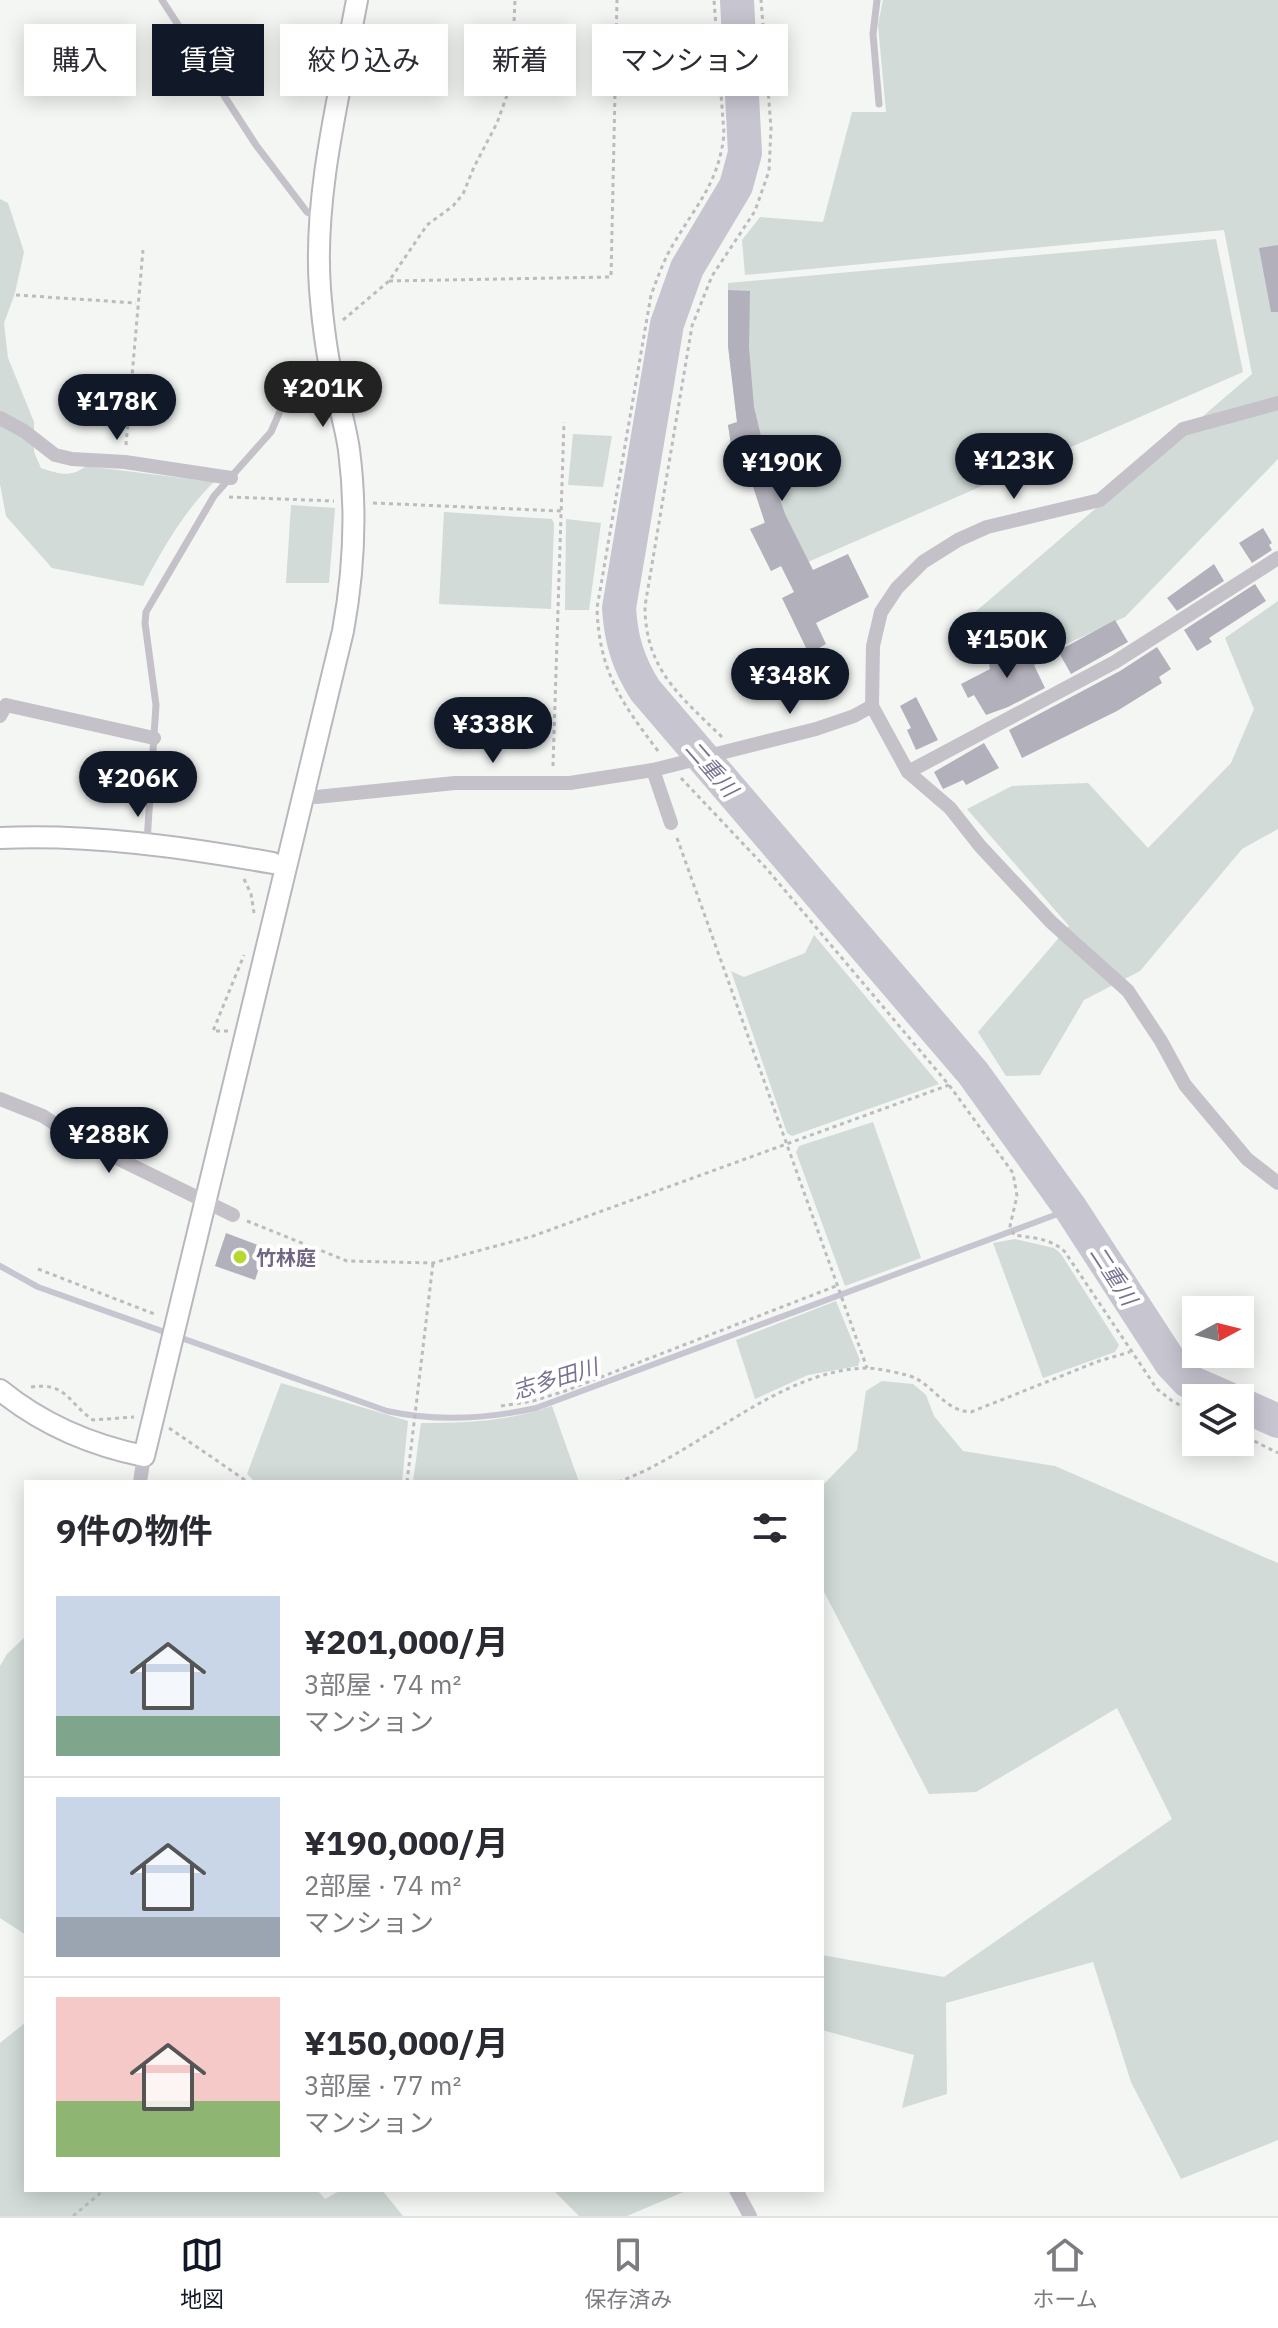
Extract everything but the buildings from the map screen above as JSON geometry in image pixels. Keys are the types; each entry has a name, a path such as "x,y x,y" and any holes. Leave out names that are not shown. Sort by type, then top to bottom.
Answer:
{"street":[{"path":"140,1480 279,864 303,794 349,595 354,552 354,503 349,449 330,368 319,255 335,124 357,0"},
{"path":"1278,403 1183,429 1100,500 987,527 958,540 923,562 897,588 881,612 873,646 872,706 908,772 950,808 980,846 1051,922 1128,991 1185,1085 1247,1159 1278,1183"},
{"path":"0,418 24,431 55,455 231,478"},
{"path":"908,772 1115,662 1278,558"},
{"path":"0,716 6,705 154,738"},
{"path":"303,794 316,797 455,783 553,783 653,770 816,729 854,716 872,706"},
{"path":"653,770 671,823"},
{"path":"0,838 147,842 279,864"},
{"path":"0,1099 43,1116 76,1138 233,1215"},
{"path":"5,1394 51,1425 84,1441 144,1456"},
{"path":"737,2192 750,2216"}],"lane":[{"path":"162,0 256,145 307,212 322,219"},
{"path":"877,0 873,34 879,104"},
{"path":"147,842 156,705 146,612 214,496 271,432 287,395 301,379 315,371 330,368"}],"path":[{"path":"325,326 338,324 389,281 427,225 453,206 463,194 497,123 517,60 515,0"},
{"path":"389,281 611,277 617,0"},
{"path":"714,0 724,134 722,154 714,179 664,261 651,295 597,608 600,644 608,674 628,708 949,1085 1013,1173 1017,1196 1010,1226 1014,1235 1059,1245 1157,1389 1182,1407"},
{"path":"737,751 667,679 648,642 645,606 692,326 712,276 755,211 769,171 771,128 761,0"},
{"path":"125,462 143,250"},
{"path":"16,295 138,303"},
{"path":"553,783 564,422"},
{"path":"214,496 561,511"},
{"path":"671,823 867,1368"},
{"path":"233,856 251,894 253,921"},
{"path":"232,1032 213,1031 248,943"},
{"path":"233,1215 347,1261 433,1263 533,1236 949,1085"},
{"path":"407,1480 433,1263"},
{"path":"38,1269 176,1322"},
{"path":"501,1406 533,1401 565,1391 838,1286"},
{"path":"622,1480 694,1444 732,1418 811,1378 867,1368 914,1377 959,1411 971,1412 1099,1361 1130,1352"},
{"path":"5,1394 33,1386 54,1386 93,1420 152,1419 245,1480"},
{"path":"1254,1441 1278,1453"},
{"path":"73,2216 102,2192"}],"shaded area":[{"path":"883,0 1278,0 1278,459 1125,617 1021,665 973,614 1252,374 1224,230 745,275 742,240 760,217 823,222 852,112 886,112 878,25"},
{"path":"0,199 8,203 24,252 15,293 4,323 8,358 34,422 34,452 41,468 65,474 86,466 214,482 183,518 143,586 52,568 6,516 0,484"},
{"path":"1216,239 1243,372 801,565 797,558 771,571 750,529 765,522 741,450 732,451 728,425 737,422 728,346 728,283"},
{"path":"573,434 612,436 603,487 568,485"},
{"path":"291,505 335,508 329,583 286,583"},
{"path":"444,512 552,519 551,609 439,604"},
{"path":"566,519 601,523 589,610 565,610"},
{"path":"1278,601 1278,829 1242,849 1140,971 1084,1000 1040,1075 1006,1076 978,1032 1069,926 967,809 1012,786 1088,783 1148,848 1231,763 1254,709 1225,638"},
{"path":"814,935 939,1084 792,1136 787,1133 731,971 744,977 805,953"},
{"path":"873,1122 921,1258 845,1286 796,1152 799,1146"},
{"path":"1015,1239 1054,1248 1061,1254 1119,1345 1115,1352 1043,1378 993,1243"},
{"path":"836,1301 860,1360 858,1366 808,1375 755,1399 736,1340"},
{"path":"882,1381 913,1384 926,1395 934,1416 963,1451 1055,1466 1278,1563 1278,2140 1181,2179 1131,2082 1093,1962 946,2003 947,2094 902,2108 914,2055 824,2031 824,1955 944,1977 1172,1819 1117,1708 976,1792 929,1794 824,1592 824,1484 857,1450 866,1391"},
{"path":"281,1383 408,1421 402,1480 253,1480 247,1474"},
{"path":"552,1406 578,1480 413,1480 421,1423 520,1415"},
{"path":"24,1638 24,1934 0,1918 0,1666 7,1654"},
{"path":"24,2024 24,2192 319,2192 325,2199 337,2192 384,2192 403,2216 0,2216 0,2043"},
{"path":"555,2192 683,2192 627,2216 579,2216"}],"waterway":[{"name":"二重川","path":"737,0 745,153 736,186 687,268 667,324 619,608 626,651 645,690 973,1073 1071,1209 1171,1363 1195,1384"},
{"name":"志多田川","path":"0,1266 38,1287 387,1411 424,1417 462,1418 536,1408 1071,1209"},
{"name":"二重川","path":"1254,1410 1278,1421"}],"place":[{"name":"竹林庭","path":"240,1257"}]}
